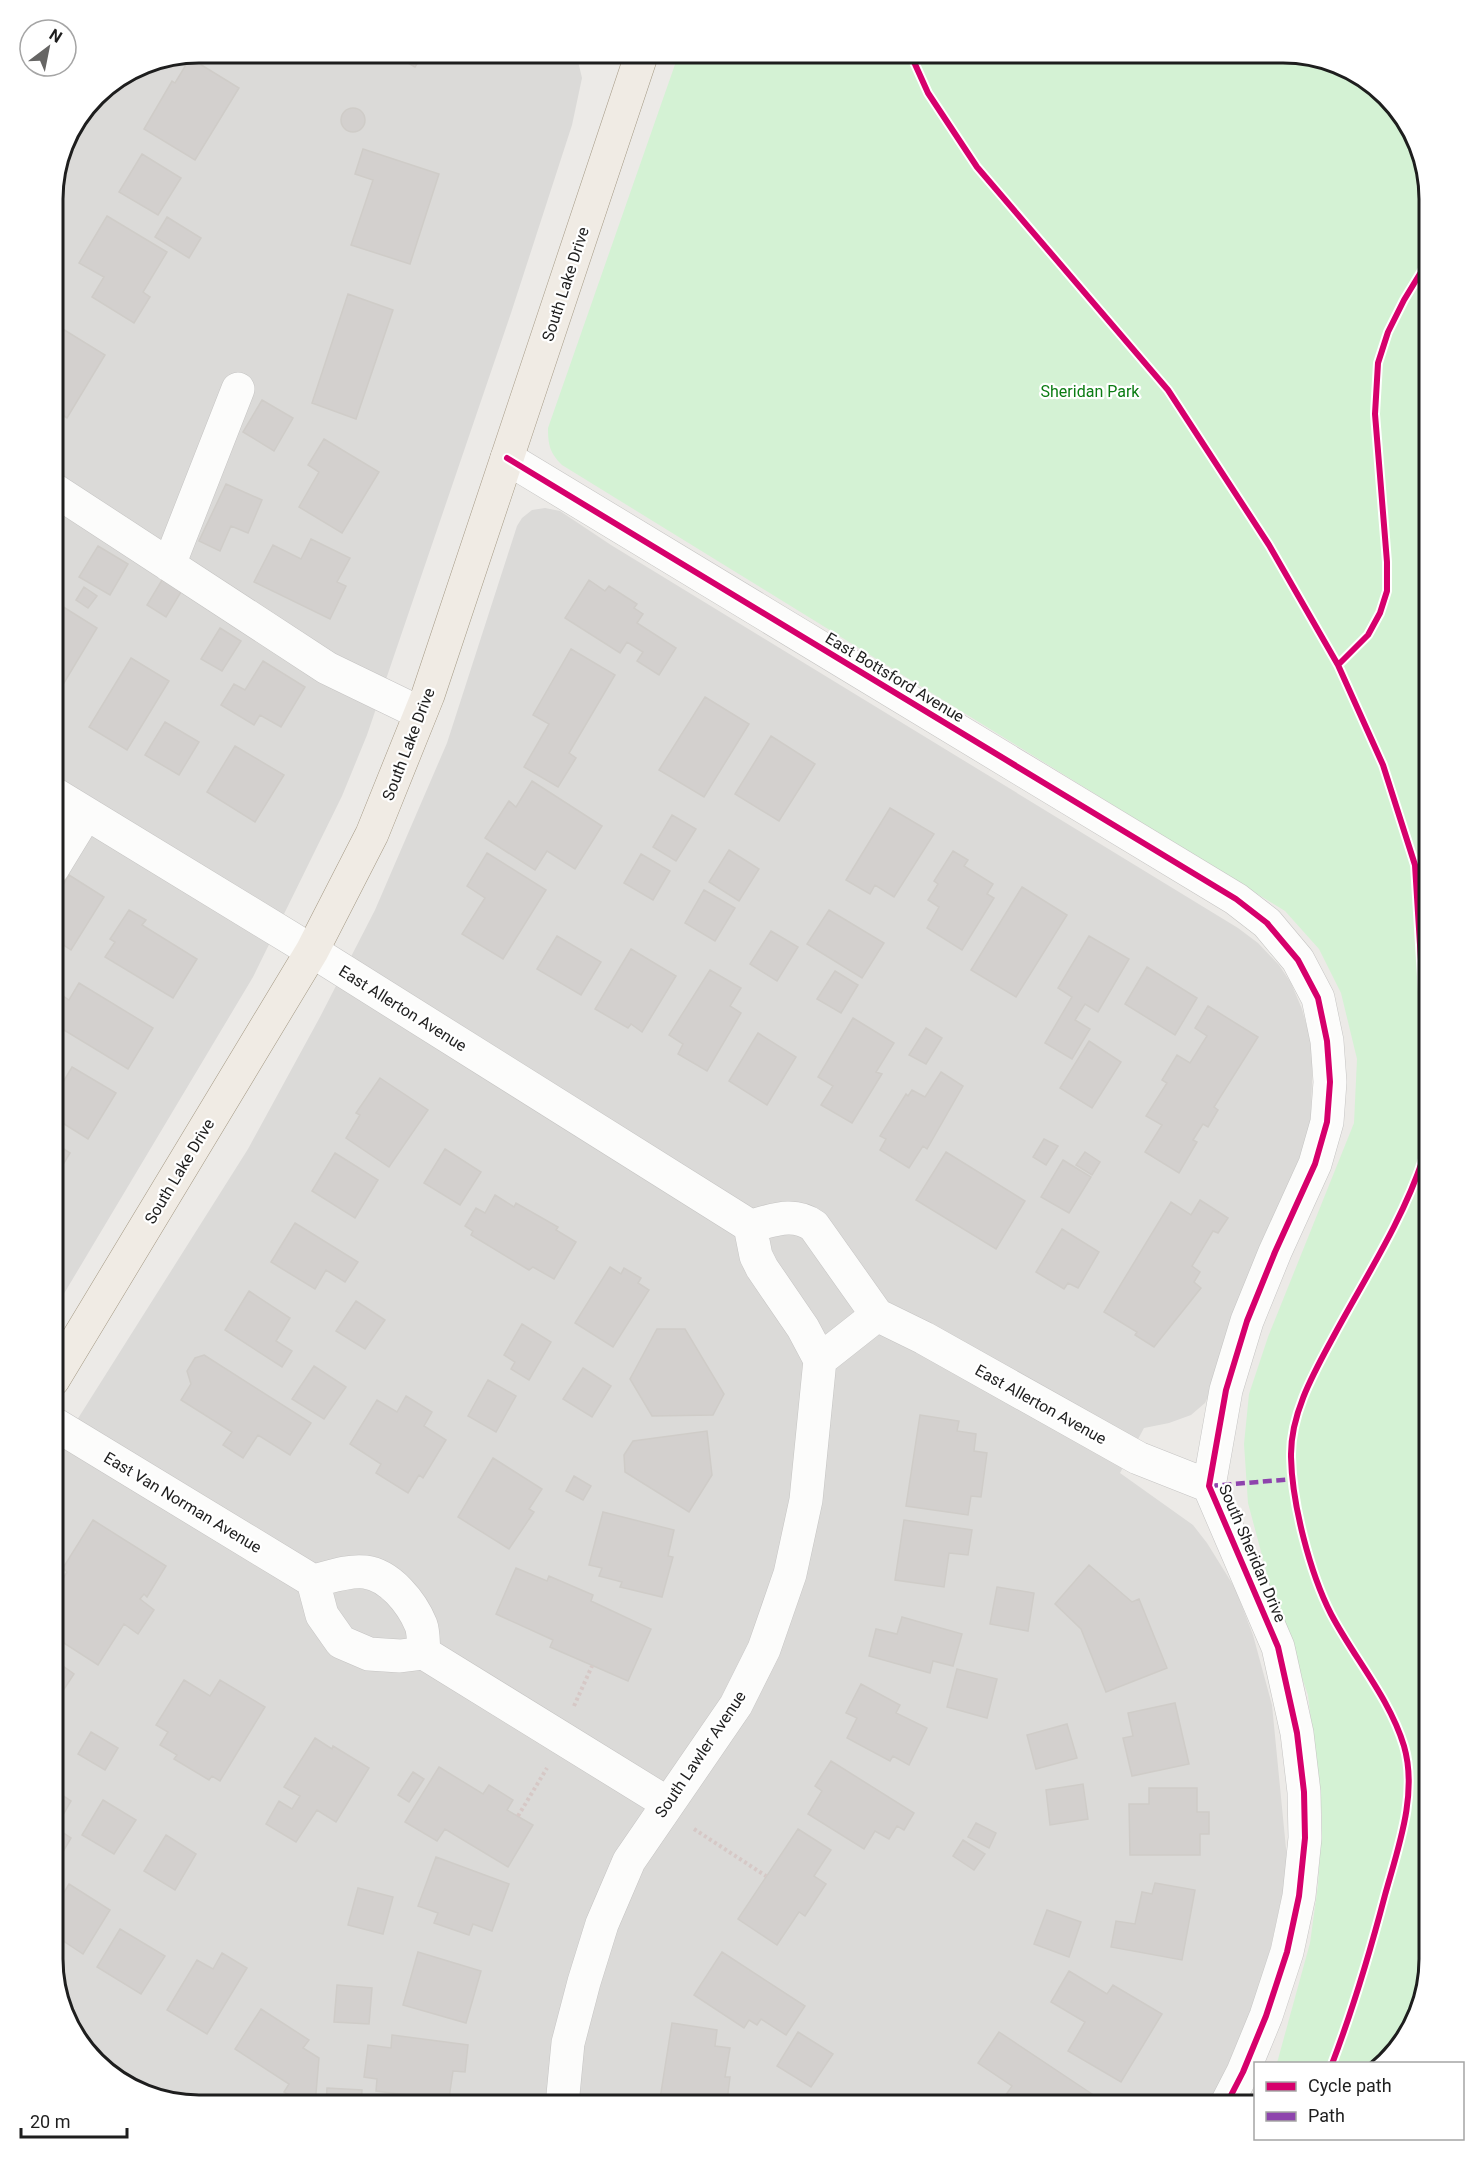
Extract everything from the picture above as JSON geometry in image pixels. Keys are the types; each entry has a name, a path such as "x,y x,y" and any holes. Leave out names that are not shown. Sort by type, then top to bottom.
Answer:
{"main road":[{"name":"South Lake Drive","path":"63,1363 312,951 372,834 420,713 639,63"}],"street":[{"path":"169,565 238,388"},
{"name":"East Bottsford Avenue","path":"507,458 1225,893 1267,923"},
{"path":"63,496 327,668 420,713"},
{"name":"East Allerton Avenue","path":"63,800 312,951 750,1227 786,1217 806,1220 814,1226 877,1315 924,1338 1138,1458 1209,1486"},
{"path":"63,852 86,814"},
{"name":"South Sheridan Drive","path":"1232,2095 1266,2016 1287,1952 1299,1896 1305,1838 1304,1792 1297,1733 1278,1647 1209,1486 1226,1390 1247,1321 1315,1164 1327,1122 1330,1082 1326,1041 1318,998 1298,960 1267,923"},
{"path":"750,1227 756,1256 762,1268 803,1328 820,1360 877,1315"},
{"name":"South Lawler Avenue","path":"563,2095 568,2043 602,1924 629,1861 736,1705 764,1649 790,1574 806,1500 820,1360"},
{"name":"East Van Norman Avenue","path":"63,1429 313,1581"},
{"path":"424,1653 422,1627 407,1601 389,1582 366,1572 348,1572 313,1581 322,1615 341,1642 369,1654 400,1656 424,1653 563,1739 665,1806"}],"path":[{"path":"518,1816 563,1739 592,1666"},
{"path":"665,1806 766,1876"}],"shaded area":[{"path":"578,63 582,78 572,125 511,313 367,735 342,796 253,977 63,1295 63,190 73,147 91,116 123,86 147,73 181,64"},
{"path":"545,508 560,511 611,545 1238,928 1258,943 1279,965 1291,983 1302,1009 1312,1045 1311,1116 1304,1154 1218,1377 1205,1403 1191,1415 1169,1423 1144,1428 1120,1473 1193,1525 1207,1543 1235,1588 1253,1635 1272,1705 1288,1869 1263,1981 1215,2095 190,2095 155,2088 123,2072 91,2042 73,2011 64,1977 63,1959 63,1442 248,1149 375,910 447,743 517,526 522,518 532,510"}],"green space":[{"name":"Sheridan Park","path":"676,63 1292,63 1327,70 1351,81 1379,103 1401,131 1414,164 1419,199 1419,1959 1418,1977 1409,2011 1391,2042 1371,2062 1277,2062 1310,1943 1318,1885 1322,1815 1308,1695 1271,1589 1248,1503 1244,1444 1249,1394 1268,1337 1354,1123 1357,1059 1341,993 1319,949 1285,911 562,465 552,453 548,428"}],"building":[{"path":"198,63 239,88 195,160 144,129 172,81 175,83 187,64"},
{"path":"353,108 362,111 365,120 362,129 353,132 344,129 341,120 344,111"},
{"path":"363,149 439,174 410,264 351,245 373,180 355,174"},
{"path":"142,154 181,178 158,215 119,192"},
{"path":"107,216 167,252 143,292 150,297 134,323 92,297 104,277 79,263"},
{"path":"167,217 201,238 189,258 155,237"},
{"path":"348,294 393,310 356,419 312,403"},
{"path":"63,329 105,355 67,418 63,415"},
{"path":"262,400 293,418 274,451 243,432"},
{"path":"324,439 379,472 342,533 299,507 319,472 308,465"},
{"path":"226,484 262,500 248,533 231,526 220,551 199,541"},
{"path":"311,539 350,558 337,582 346,586 330,619 254,582 273,545 301,559"},
{"path":"98,546 128,564 110,595 79,577"},
{"path":"165,575 184,587 166,617 147,605"},
{"path":"589,580 605,591 609,586 637,604 634,608 643,614 637,623 676,648 659,675 637,661 643,652 627,642 620,653 565,618"},
{"path":"84,587 97,596 88,608 76,600"},
{"path":"63,607 97,628 63,685"},
{"path":"220,628 241,641 222,671 201,659"},
{"path":"571,649 615,675 569,753 576,758 558,787 524,767 549,724 533,715"},
{"path":"131,658 169,681 127,750 89,727"},
{"path":"263,661 305,687 281,727 260,715 254,725 221,705 234,684 245,690"},
{"path":"705,697 749,724 704,797 659,770"},
{"path":"165,722 199,742 179,775 145,755"},
{"path":"771,736 815,764 779,821 735,794"},
{"path":"235,746 284,775 255,822 207,792"},
{"path":"532,781 602,826 575,869 547,851 535,870 485,838 509,801 516,807"},
{"path":"890,808 934,834 894,897 875,885 870,894 846,880"},
{"path":"672,815 696,829 676,861 653,847"},
{"path":"729,850 759,869 739,901 709,882"},
{"path":"953,851 968,860 964,866 993,884 987,894 994,898 962,950 927,928 939,907 928,900 938,884 934,881"},
{"path":"487,853 546,890 503,959 462,934 485,898 467,886"},
{"path":"641,854 670,871 653,900 624,883"},
{"path":"69,875 104,897 71,950 63,945 63,885"},
{"path":"1022,887 1067,915 1016,997 971,970"},
{"path":"704,890 735,908 715,941 685,923"},
{"path":"129,910 146,920 142,925 197,959 173,998 105,957 115,942 110,939"},
{"path":"829,910 884,943 862,978 807,944"},
{"path":"771,931 798,947 777,981 750,964"},
{"path":"557,936 601,962 581,995 537,969"},
{"path":"1089,936 1129,959 1098,1012 1085,1004 1075,1020 1090,1029 1072,1059 1045,1043 1072,997 1058,988"},
{"path":"631,949 676,976 642,1032 631,1024 628,1028 595,1009"},
{"path":"1147,967 1197,998 1175,1035 1125,1004"},
{"path":"710,970 741,988 730,1006 741,1013 707,1071 678,1054 683,1044 669,1035"},
{"path":"835,971 858,985 841,1013 817,999"},
{"path":"79,983 153,1028 128,1069 63,1029 63,996 69,1000"},
{"path":"1208,1006 1258,1037 1214,1107 1218,1110 1208,1127 1203,1124 1193,1140 1197,1142 1179,1173 1145,1152 1162,1125 1146,1116 1167,1083 1162,1080 1177,1055 1190,1063 1207,1036 1195,1028"},
{"path":"853,1018 894,1043 876,1072 882,1074 852,1123 821,1105 833,1086 818,1077"},
{"path":"926,1028 942,1038 926,1064 909,1055"},
{"path":"758,1033 796,1057 767,1105 729,1081"},
{"path":"1089,1041 1121,1062 1092,1108 1060,1088"},
{"path":"72,1067 116,1093 88,1139 63,1123 63,1082"},
{"path":"941,1072 963,1086 927,1149 923,1146 909,1168 880,1150 886,1139 880,1136 906,1094 908,1096 912,1090 925,1097"},
{"path":"380,1078 428,1110 389,1167 346,1138 360,1115 356,1113"},
{"path":"1044,1139 1058,1146 1046,1165 1033,1157"},
{"path":"63,1148 70,1153 63,1165"},
{"path":"445,1149 481,1172 460,1205 424,1183"},
{"path":"946,1152 1025,1201 996,1249 916,1200"},
{"path":"1085,1152 1100,1162 1092,1175 1076,1165"},
{"path":"335,1153 378,1180 355,1218 312,1191"},
{"path":"1063,1160 1091,1177 1069,1213 1041,1197"},
{"path":"495,1195 514,1207 516,1203 558,1227 556,1230 576,1242 554,1279 533,1267 529,1270 471,1235 473,1231 465,1226 476,1208 485,1213"},
{"path":"1200,1200 1228,1218 1218,1233 1213,1231 1192,1266 1200,1272 1194,1282 1201,1288 1154,1347 1135,1335 1137,1332 1104,1312 1171,1202 1191,1215"},
{"path":"295,1223 358,1262 345,1282 326,1270 315,1289 271,1262"},
{"path":"1062,1229 1099,1252 1078,1288 1068,1283 1064,1289 1036,1272"},
{"path":"610,1267 621,1274 624,1268 641,1278 638,1283 649,1290 613,1347 575,1323"},
{"path":"249,1291 290,1318 276,1341 292,1351 282,1367 225,1330"},
{"path":"356,1301 385,1320 365,1349 336,1331"},
{"path":"522,1324 551,1342 529,1380 511,1369 515,1362 504,1355"},
{"path":"657,1329 685,1329 724,1394 713,1415 652,1416 630,1379"},
{"path":"204,1355 311,1423 290,1455 258,1435 243,1458 223,1445 232,1432 181,1400 191,1384 187,1371 195,1358"},
{"path":"314,1366 346,1387 324,1419 292,1399"},
{"path":"583,1368 611,1386 592,1417 563,1399"},
{"path":"488,1380 516,1396 496,1432 468,1416"},
{"path":"406,1396 432,1412 424,1426 446,1440 423,1478 419,1475 408,1493 376,1473 381,1464 350,1444 377,1400 397,1412"},
{"path":"920,1415 959,1421 957,1431 976,1434 974,1451 987,1453 981,1497 971,1496 968,1515 906,1506"},
{"path":"707,1431 712,1475 689,1512 625,1472 624,1455 633,1441"},
{"path":"493,1458 542,1489 529,1509 534,1512 509,1549 458,1517"},
{"path":"574,1476 591,1486 583,1500 566,1491"},
{"path":"603,1512 674,1530 668,1556 673,1557 662,1597 620,1587 622,1582 599,1576 602,1568 589,1565"},
{"path":"93,1520 166,1566 147,1597 144,1594 140,1599 154,1610 138,1634 124,1624 98,1665 63,1642 63,1579 67,1572 63,1568"},
{"path":"904,1520 972,1530 968,1555 949,1553 944,1587 895,1580"},
{"path":"1089,1565 1132,1602 1139,1599 1167,1668 1106,1692 1081,1629 1055,1604"},
{"path":"516,1568 547,1581 549,1576 593,1595 591,1601 651,1629 628,1681 550,1647 553,1640 496,1614"},
{"path":"997,1587 1034,1593 1028,1631 990,1624"},
{"path":"902,1617 962,1634 953,1666 933,1661 930,1673 869,1656 876,1629 897,1634"},
{"path":"63,1666 74,1674 63,1691"},
{"path":"957,1669 997,1679 987,1718 947,1707"},
{"path":"184,1680 210,1696 220,1680 265,1707 220,1781 212,1776 209,1780 174,1759 177,1755 160,1745 168,1732 156,1725"},
{"path":"861,1684 900,1705 896,1713 927,1728 909,1765 893,1756 890,1761 847,1738 857,1718 846,1713"},
{"path":"1175,1703 1189,1764 1132,1776 1123,1738 1133,1736 1128,1713"},
{"path":"1067,1724 1077,1758 1036,1769 1027,1735"},
{"path":"91,1732 118,1748 105,1770 78,1754"},
{"path":"315,1738 369,1768 336,1822 317,1810 296,1842 266,1824 279,1801 292,1809 300,1796 284,1787"},
{"path":"831,1761 914,1813 904,1830 897,1826 889,1839 875,1831 864,1849 808,1814 822,1791 815,1786"},
{"path":"439,1767 483,1794 489,1785 513,1800 507,1810 533,1825 508,1867 445,1829 437,1841 405,1822"},
{"path":"413,1772 424,1779 409,1802 398,1795"},
{"path":"1083,1784 1088,1819 1050,1825 1046,1790"},
{"path":"1149,1788 1197,1788 1197,1812 1209,1812 1209,1834 1200,1834 1200,1855 1130,1855 1129,1804 1149,1804"},
{"path":"63,1796 71,1801 63,1815"},
{"path":"103,1800 136,1820 114,1854 82,1835"},
{"path":"976,1823 996,1833 989,1848 968,1837"},
{"path":"798,1829 831,1850 814,1876 826,1884 805,1916 799,1912 777,1945 738,1919"},
{"path":"63,1833 71,1838 63,1852"},
{"path":"166,1835 196,1854 175,1890 144,1871"},
{"path":"963,1840 985,1854 974,1870 953,1856"},
{"path":"436,1857 509,1884 492,1931 473,1924 469,1935 434,1923 438,1913 418,1906"},
{"path":"1155,1883 1195,1890 1182,1960 1111,1947 1116,1921 1135,1924 1142,1892 1152,1894"},
{"path":"69,1884 110,1910 83,1954 63,1941 63,1894"},
{"path":"358,1888 393,1897 383,1934 348,1925"},
{"path":"1047,1910 1081,1922 1069,1957 1034,1944"},
{"path":"120,1929 165,1956 141,1994 97,1967"},
{"path":"418,1952 481,1971 466,2023 403,2005"},
{"path":"722,1952 805,2006 786,2035 761,2019 757,2025 749,2020 744,2028 694,1995"},
{"path":"222,1953 247,1968 207,2034 167,2010 197,1960 213,1969"},
{"path":"1069,1971 1107,1994 1113,1985 1162,2014 1121,2082 1068,2051 1085,2022 1051,2002"},
{"path":"337,1985 372,1988 369,2024 334,2022"},
{"path":"261,2009 309,2040 303,2048 319,2058 316,2095 289,2095 284,2092 289,2084 235,2049"},
{"path":"672,2023 717,2030 715,2046 730,2048 725,2077 730,2077 728,2095 661,2095"},
{"path":"798,2032 833,2054 811,2087 777,2066"},
{"path":"999,2032 1094,2095 1006,2095 1012,2086 978,2063"},
{"path":"392,2035 468,2045 465,2072 453,2071 449,2095 407,2095 376,2091 377,2079 364,2077 368,2045 391,2048"},
{"path":"327,2088 362,2090 362,2095 327,2095"}],"marked path":[{"path":"1209,1486 1294,1479"}],"cycle path":[{"path":"914,63 928,93 977,167 1168,390 1269,545 1338,665 1383,765 1415,865 1419,929"},
{"path":"1338,665 1368,635 1380,613 1387,591 1387,562 1375,414 1378,363 1388,332 1419,275"},
{"path":"507,458 1236,899 1267,923 1298,960 1318,998 1327,1041 1330,1082 1327,1122 1315,1164 1247,1321 1226,1390 1209,1486 1278,1647 1297,1733 1304,1792 1305,1838 1299,1896 1287,1952 1266,2016 1231,2095"},
{"path":"1333,2062 1361,1980 1405,1821 1408,1802 1408,1764 1398,1728 1390,1711 1331,1614 1316,1579 1309,1559 1295,1496 1292,1476 1292,1440 1300,1407 1313,1375 1384,1246 1419,1169"}]}
